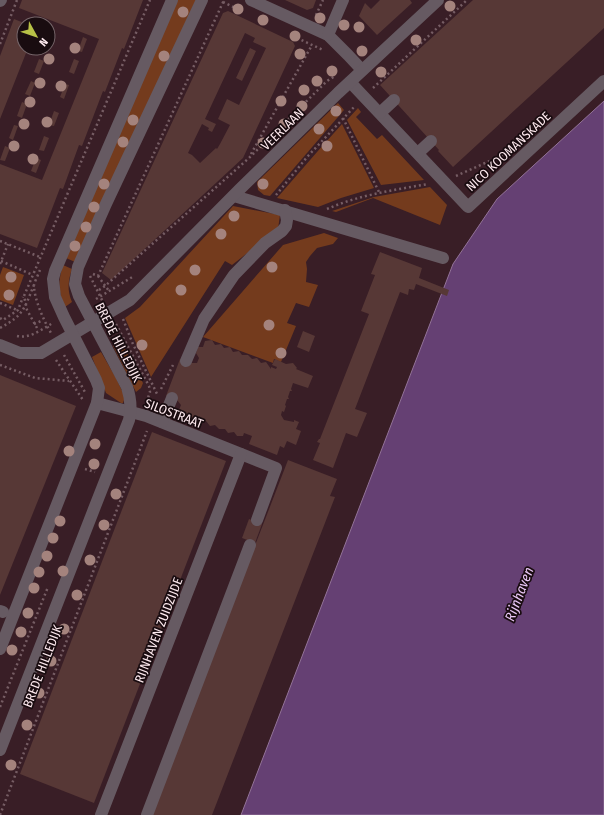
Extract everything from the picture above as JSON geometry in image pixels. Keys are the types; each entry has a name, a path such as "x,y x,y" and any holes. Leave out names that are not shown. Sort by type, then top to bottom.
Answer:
{"street":[{"path":"0,650 89,403 99,388 55,297 53,279 54,271 172,0"},
{"name":"BREDE HILLEDIJK","path":"0,750 131,412 131,399 127,387 84,306 75,284 78,267 105,206 202,0"},
{"path":"251,0 328,35 362,70"},
{"path":"328,35 343,0"},
{"name":"VEERLAAN","path":"0,345 20,353 41,353 130,300 362,70 438,0"},
{"name":"NICO KOOMANSKADE","path":"350,82 468,207 604,82"},
{"path":"380,113 394,100"},
{"path":"418,153 431,141"},
{"path":"234,196 443,258"},
{"path":"180,362 204,319 234,275 266,243 282,231 286,226 287,220 284,210"},
{"path":"157,420 172,398"},
{"name":"SILOSTRAAT","path":"89,403 131,412 157,420 276,468 257,520"},
{"name":"RIJNHAVEN ZUIDZIJDE","path":"101,815 240,454"},
{"path":"147,815 250,545"}],"path":[{"path":"0,44 17,0"},
{"path":"0,318 3,320 18,310 150,0"},
{"path":"314,19 323,0"},
{"path":"98,276 223,1 246,14"},
{"path":"292,35 326,52"},
{"name":"VEERLAAN","path":"249,158 315,40"},
{"name":"VEERLAAN","path":"99,290 249,158 326,81 338,74"},
{"path":"343,118 379,192"},
{"path":"310,218 341,203 379,192 443,181 507,153"},
{"path":"0,241 40,257"},
{"path":"8,244 1,262 33,275"},
{"name":"BREDE HILLEDIJK","path":"105,305 91,279 92,273 98,276 109,291"},
{"path":"84,306 136,275 141,275 149,281"},
{"path":"0,328 17,317 26,306 34,284"},
{"path":"24,296 26,306 37,328"},
{"path":"0,303 18,310"},
{"name":"BREDE HILLEDIJK","path":"0,815 127,483 157,420 158,395 132,342 123,318"},
{"path":"34,324 41,321"},
{"path":"13,336 27,336 56,321"},
{"path":"65,356 85,392 89,403"},
{"path":"55,357 83,400 89,403"},
{"path":"158,395 180,362"},
{"path":"0,365 35,378 70,381"},
{"path":"81,467 97,473"},
{"path":"122,481 127,483"}],"shaded area":[{"path":"177,0 196,0 75,262 66,258"},
{"path":"338,103 344,110 270,196 264,195 258,190 257,182"},
{"path":"358,108 361,112 356,117 377,139 382,135 424,180 381,185 347,120"},
{"path":"342,124 374,188 318,207 277,198 317,152"},
{"path":"430,187 447,205 440,225 373,198 336,212 332,211 374,197"},
{"path":"233,206 280,215 278,229 232,265 225,261 151,377 125,318 140,307"},
{"path":"324,233 338,238 333,244 317,248 306,262 306,282 318,285 309,307 296,303 287,323 296,326 281,362 274,359 273,363 203,337 283,245"},
{"path":"63,265 72,269 69,293 72,302 65,307 61,297 60,286 60,276"},
{"path":"3,267 24,275 13,305 0,300 0,275"},
{"path":"120,340 143,383 141,388 136,392 113,346"},
{"path":"101,352 125,397 123,403 106,393 92,357"}],"water":[{"name":"Rijnhaven","path":"604,101 604,815 241,815 453,264 497,199"}],"building":[{"path":"22,0 143,0 124,49 122,48 105,92 103,91 82,146 79,145 63,189 60,188 37,248 0,234 0,164 42,180 99,39 56,22 56,16 40,16 19,8"},
{"path":"285,0 316,0 313,8 307,10"},
{"path":"380,0 410,0 412,3 377,35 359,16 365,3 371,9"},
{"path":"473,0 604,0 604,28 453,167 380,85"},
{"path":"228,11 293,42 295,46 243,158 111,280 102,273 223,13","holes":["245,33 255,38 253,42 266,48 239,105 227,99 218,119 230,125 217,149 216,148 200,163 188,153 202,124 209,128 208,130 212,132 216,124 205,119"]},
{"path":"14,19 16,20 16,56 25,56 0,119 0,56"},
{"path":"83,37 87,39 82,52 78,51"},
{"path":"250,48 256,51 242,81 236,78"},
{"path":"39,59 44,61 39,74 34,72"},
{"path":"74,59 79,61 74,74 69,72"},
{"path":"31,81 35,83 30,96 25,94"},
{"path":"65,84 69,85 64,99 60,97"},
{"path":"22,102 27,104 22,118 17,116"},
{"path":"54,111 59,113 54,126 49,125"},
{"path":"14,125 18,126 13,140 9,138"},
{"path":"44,136 49,138 44,151 39,150"},
{"path":"5,146 10,148 5,161 0,160"},
{"path":"36,158 41,160 36,173 31,171"},
{"path":"380,252 422,268 419,278 449,290 447,296 416,284 414,290 409,289 408,295 400,292 355,409 367,413 357,437 346,433 333,468 313,460 320,443 317,442 320,439 369,314 361,311 375,275 371,274"},
{"path":"303,331 315,336 309,352 297,347"},
{"path":"212,340 215,345 221,344 224,348 230,347 233,352 239,351 242,355 248,355 252,359 257,358 261,363 266,362 271,369 271,367 276,369 277,367 272,365 275,359 286,364 293,363 297,368 296,369 313,376 308,388 293,383 291,389 292,391 290,391 288,397 289,399 287,399 284,412 282,411 281,415 284,420 294,422 294,420 299,422 296,429 301,431 296,445 287,441 284,448 280,446 277,455 249,444 252,436 244,433 243,436 237,436 234,432 228,433 225,429 219,429 215,425 210,426 206,421 201,422 197,418 192,419 188,414 182,415 179,410 181,405 177,400 166,396 180,359 197,363 199,358 196,353 198,347 203,347 205,341"},
{"path":"0,375 76,406 0,595"},
{"path":"152,432 226,461 94,803 20,774"},
{"path":"288,460 337,479 330,496 335,497 212,815 151,815"},
{"path":"249,519 262,524 255,543 242,538"}]}
